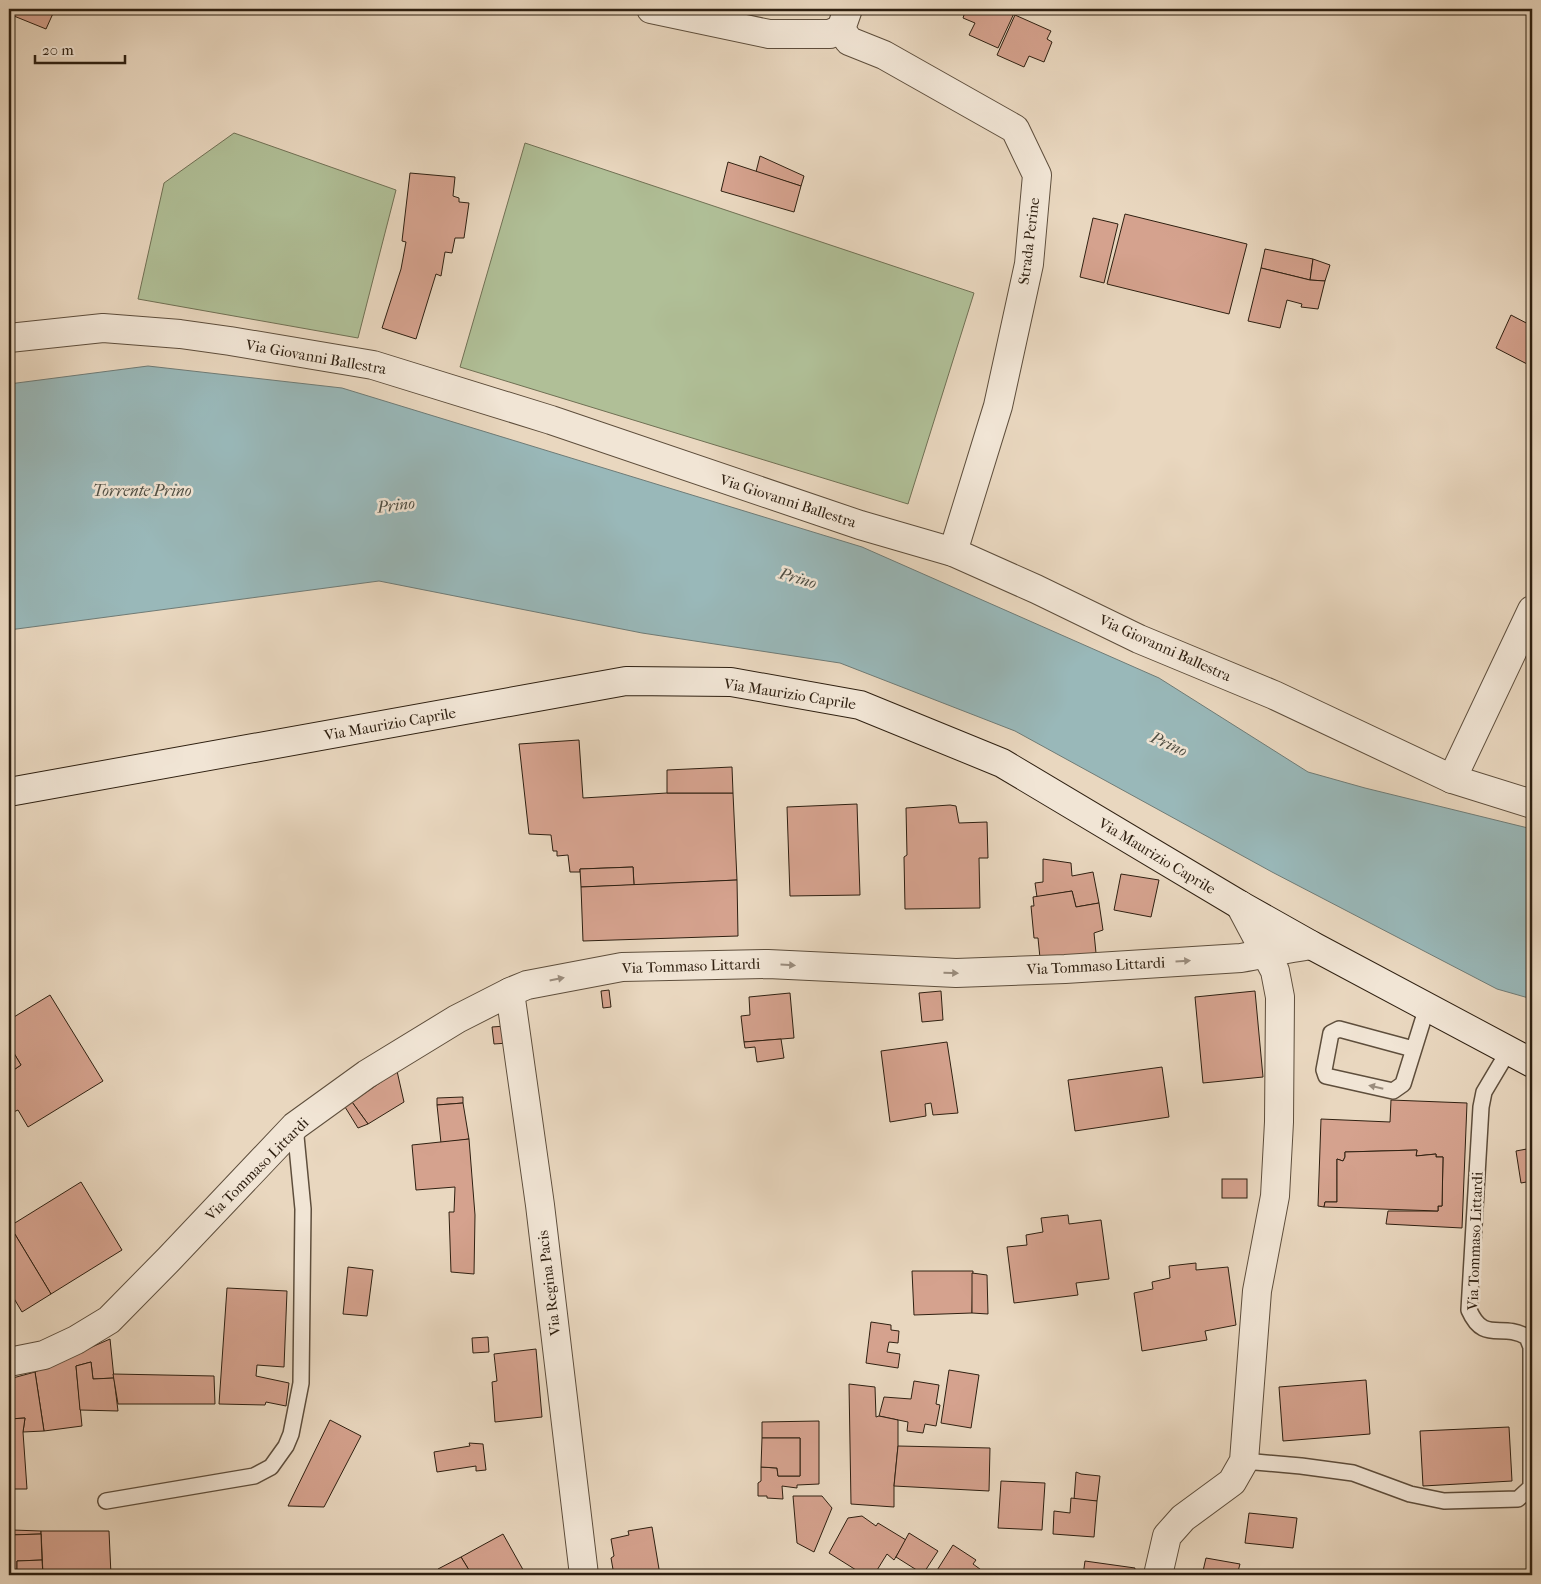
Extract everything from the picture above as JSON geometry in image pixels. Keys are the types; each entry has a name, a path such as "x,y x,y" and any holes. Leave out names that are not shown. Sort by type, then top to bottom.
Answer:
{"street":[{"name":"Strada Perine","path":"651,9 769,34 830,34 845,19"},
{"name":"Strada Perine","path":"845,19 849,41 884,55 1014,129 1037,175 1029,264 1000,397 953,552"},
{"name":"Via Giovanni Ballestra","path":"9,338 103,328 210,338 373,365 551,420 860,525 953,552 1036,589 1139,639 1274,695 1452,779 1532,804"},
{"path":"1452,779 1532,610"},
{"name":"Via Maurizio Caprile","path":"9,792 626,681 731,682 860,705 1002,763 1240,905 1311,945"},
{"path":"1158,1575 1167,1536 1183,1518 1232,1482 1244,1461 1257,1291 1275,1196 1279,1122 1280,997 1274,971 1240,905"},
{"path":"1311,945 1532,1063"},
{"name":"Via Tommaso Littardi","path":"9,1362 44,1355 76,1340 109,1320 295,1126 367,1074 457,1019 527,985 622,967 768,964 956,973 1065,969 1241,958 1284,948 1311,945"},
{"name":"Via Regina Pacis","path":"510,992 540,1205 584,1575"}],"lane":[{"path":"1414,1049 1339,1028 1331,1033 1324,1070 1326,1076 1393,1091 1402,1084 1414,1049 1426,1007"},
{"name":"Via Tommaso Littardi","path":"1244,1461 1353,1473 1410,1494 1444,1501 1518,1499 1531,1487 1531,1347 1527,1337 1519,1332 1482,1329 1474,1322 1469,1310 1481,1107 1484,1092 1509,1050"},
{"path":"106,1501 254,1476 271,1467 286,1446 291,1434 301,1383 303,1209 295,1126"}],"green space":[{"path":"234,133 396,190 358,338 138,299 164,183"},
{"path":"525,143 974,293 908,504 460,367"}],"water":[{"name":"Torrente Prino","path":"148,366 342,388 862,547 1159,678 1308,772 1532,829 1532,999 1497,989 1272,872 1015,731 840,663 642,633 379,581 9,630 9,384"}],"building":[{"path":"9,9 19,11 20,9 55,9 46,29 9,14"},
{"path":"966,9 1016,9 998,48 969,35 975,23 963,18"},
{"path":"1015,15 1051,31 1047,39 1052,42 1044,62 1029,56 1024,67 997,55"},
{"path":"760,156 804,176 801,186 756,172"},
{"path":"728,162 801,186 794,212 721,191"},
{"path":"410,173 455,177 453,196 459,198 459,202 469,203 464,238 455,238 452,253 445,252 441,276 436,274 416,339 382,328 401,269 406,242 402,241"},
{"path":"1125,214 1247,244 1229,314 1107,284"},
{"path":"1093,218 1118,224 1104,283 1080,277"},
{"path":"1265,249 1313,259 1310,280 1261,268"},
{"path":"1313,259 1330,265 1325,281 1310,280"},
{"path":"1261,268 1310,280 1325,281 1318,309 1301,307 1302,304 1287,300 1280,328 1248,321"},
{"path":"1511,315 1532,326 1532,351 1527,364 1496,348"},
{"path":"579,740 583,798 667,793 733,793 737,880 634,885 633,867 580,869 580,872 570,872 568,855 557,856 557,851 553,851 551,835 529,834 519,744"},
{"path":"732,767 733,793 667,793 667,770"},
{"path":"857,804 860,895 790,896 787,807"},
{"path":"956,806 959,823 987,822 988,858 979,858 980,908 905,909 904,857 907,855 906,808"},
{"path":"1043,859 1071,863 1072,876 1093,872 1099,903 1076,907 1072,891 1037,897 1035,883 1043,882"},
{"path":"633,867 634,885 581,887 580,869"},
{"path":"1121,874 1159,880 1151,917 1114,910"},
{"path":"737,880 738,936 583,941 581,887"},
{"path":"1072,891 1076,907 1099,903 1103,930 1094,933 1096,953 1040,958 1038,938 1034,938 1031,906 1034,906 1033,897"},
{"path":"609,990 611,1007 603,1008 601,991"},
{"path":"941,991 943,1020 922,1022 919,993"},
{"path":"1255,991 1263,1077 1203,1083 1195,997"},
{"path":"790,993 794,1038 744,1042 741,1016 750,1015 749,997"},
{"path":"50,995 103,1081 28,1127 18,1110 9,1114 9,1073 21,1065 9,1045 9,1020"},
{"path":"506,1026 508,1043 494,1044 492,1027"},
{"path":"781,1039 784,1058 757,1062 755,1047 745,1048 744,1042"},
{"path":"947,1042 958,1113 933,1115 931,1103 925,1104 926,1116 890,1122 881,1051"},
{"path":"9,1045 21,1065 9,1073"},
{"path":"1162,1067 1169,1117 1075,1131 1068,1080"},
{"path":"397,1071 404,1102 368,1124 352,1102"},
{"path":"463,1097 463,1103 437,1105 437,1098"},
{"path":"1391,1100 1467,1103 1462,1228 1386,1224 1388,1211 1438,1211 1438,1206 1442,1206 1443,1157 1436,1157 1436,1154 1416,1156 1417,1150 1345,1152 1343,1161 1337,1159 1337,1202 1325,1202 1324,1207 1318,1206 1321,1119 1390,1122"},
{"path":"352,1102 368,1124 358,1128 345,1107"},
{"path":"463,1103 469,1139 441,1143 437,1105"},
{"path":"469,1139 475,1215 474,1274 451,1272 449,1212 454,1212 455,1187 416,1190 412,1145"},
{"path":"1532,1148 1532,1181 1521,1183 1516,1151"},
{"path":"1417,1150 1416,1156 1436,1154 1436,1157 1443,1157 1442,1206 1438,1206 1438,1211 1324,1207 1325,1202 1337,1202 1337,1159 1343,1161 1345,1152"},
{"path":"1222,1179 1247,1179 1247,1198 1222,1198"},
{"path":"81,1182 122,1250 51,1294 10,1226"},
{"path":"1068,1215 1069,1224 1101,1220 1109,1279 1076,1283 1078,1295 1014,1303 1007,1247 1027,1245 1026,1235 1043,1232 1041,1218"},
{"path":"10,1226 51,1294 22,1312 9,1290"},
{"path":"1529,1246 1532,1246 1532,1273"},
{"path":"1196,1263 1196,1270 1228,1267 1236,1325 1205,1331 1207,1340 1142,1351 1134,1293 1153,1289 1152,1282 1170,1278 1169,1266"},
{"path":"348,1267 373,1270 367,1316 343,1314"},
{"path":"912,1271 973,1271 972,1313 914,1315"},
{"path":"972,1273 987,1275 988,1314 972,1313"},
{"path":"227,1288 287,1291 284,1367 257,1365 256,1376 289,1383 286,1406 266,1402 265,1405 219,1404"},
{"path":"871,1322 891,1325 891,1330 899,1331 898,1343 889,1342 887,1352 900,1354 898,1368 866,1363"},
{"path":"488,1337 489,1352 473,1353 472,1338"},
{"path":"110,1339 114,1378 93,1379 91,1362 76,1366 82,1426 44,1431 35,1372"},
{"path":"536,1349 542,1417 495,1422 492,1382 497,1381 494,1354"},
{"path":"91,1362 93,1379 114,1378 118,1411 80,1410 76,1366"},
{"path":"949,1370 979,1375 971,1428 941,1423"},
{"path":"35,1372 44,1431 23,1432 25,1418 9,1419 9,1379"},
{"path":"113,1374 214,1376 215,1404 118,1404"},
{"path":"1366,1380 1370,1434 1283,1441 1279,1387"},
{"path":"914,1381 939,1385 936,1404 940,1405 936,1426 925,1424 923,1433 907,1431 908,1422 879,1416 884,1397 911,1399"},
{"path":"849,1384 875,1387 876,1417 898,1420 894,1507 851,1504"},
{"path":"25,1418 23,1432 27,1489 9,1489 9,1419"},
{"path":"330,1420 361,1436 324,1507 288,1506"},
{"path":"819,1421 819,1484 797,1485 797,1488 782,1486 783,1499 758,1496 761,1467 777,1468 778,1476 800,1476 800,1438 762,1438 762,1422"},
{"path":"1509,1427 1512,1481 1423,1486 1420,1431"},
{"path":"762,1438 800,1438 800,1476 778,1476 777,1468 761,1467"},
{"path":"469,1443 483,1444 486,1470 476,1471 476,1466 437,1472 434,1452 470,1446"},
{"path":"898,1446 990,1448 989,1491 894,1486"},
{"path":"1076,1472 1100,1476 1097,1501 1074,1500"},
{"path":"1001,1481 1045,1483 1042,1530 998,1528"},
{"path":"9,1489 12,1530 41,1531 41,1534 9,1535"},
{"path":"793,1496 822,1496 832,1508 814,1552 797,1543"},
{"path":"1071,1498 1097,1501 1094,1537 1053,1534 1054,1511 1070,1513"},
{"path":"1249,1513 1297,1518 1293,1548 1245,1543"},
{"path":"862,1516 876,1526 878,1523 906,1540 894,1560 887,1554 874,1575 864,1575 829,1553 848,1518"},
{"path":"652,1527 660,1575 614,1575 611,1558 614,1556 611,1539 629,1535 628,1531"},
{"path":"41,1531 109,1531 111,1575 43,1575"},
{"path":"909,1533 938,1551 923,1574 896,1557"},
{"path":"41,1534 42,1560 17,1561 17,1575 9,1575 9,1535"},
{"path":"503,1534 526,1575 472,1575 461,1557"},
{"path":"953,1545 976,1560 973,1564 984,1572 981,1575 934,1575"},
{"path":"461,1557 472,1575 441,1575 438,1569"},
{"path":"1206,1558 1240,1564 1237,1575 1202,1575"},
{"path":"42,1560 43,1575 17,1575 17,1561"},
{"path":"1085,1561 1135,1568 1134,1575 1083,1575"}],"water label":[{"name":"Prino","path":"396,505"},
{"name":"Prino","path":"798,578"},
{"name":"Prino","path":"1169,744"}]}
